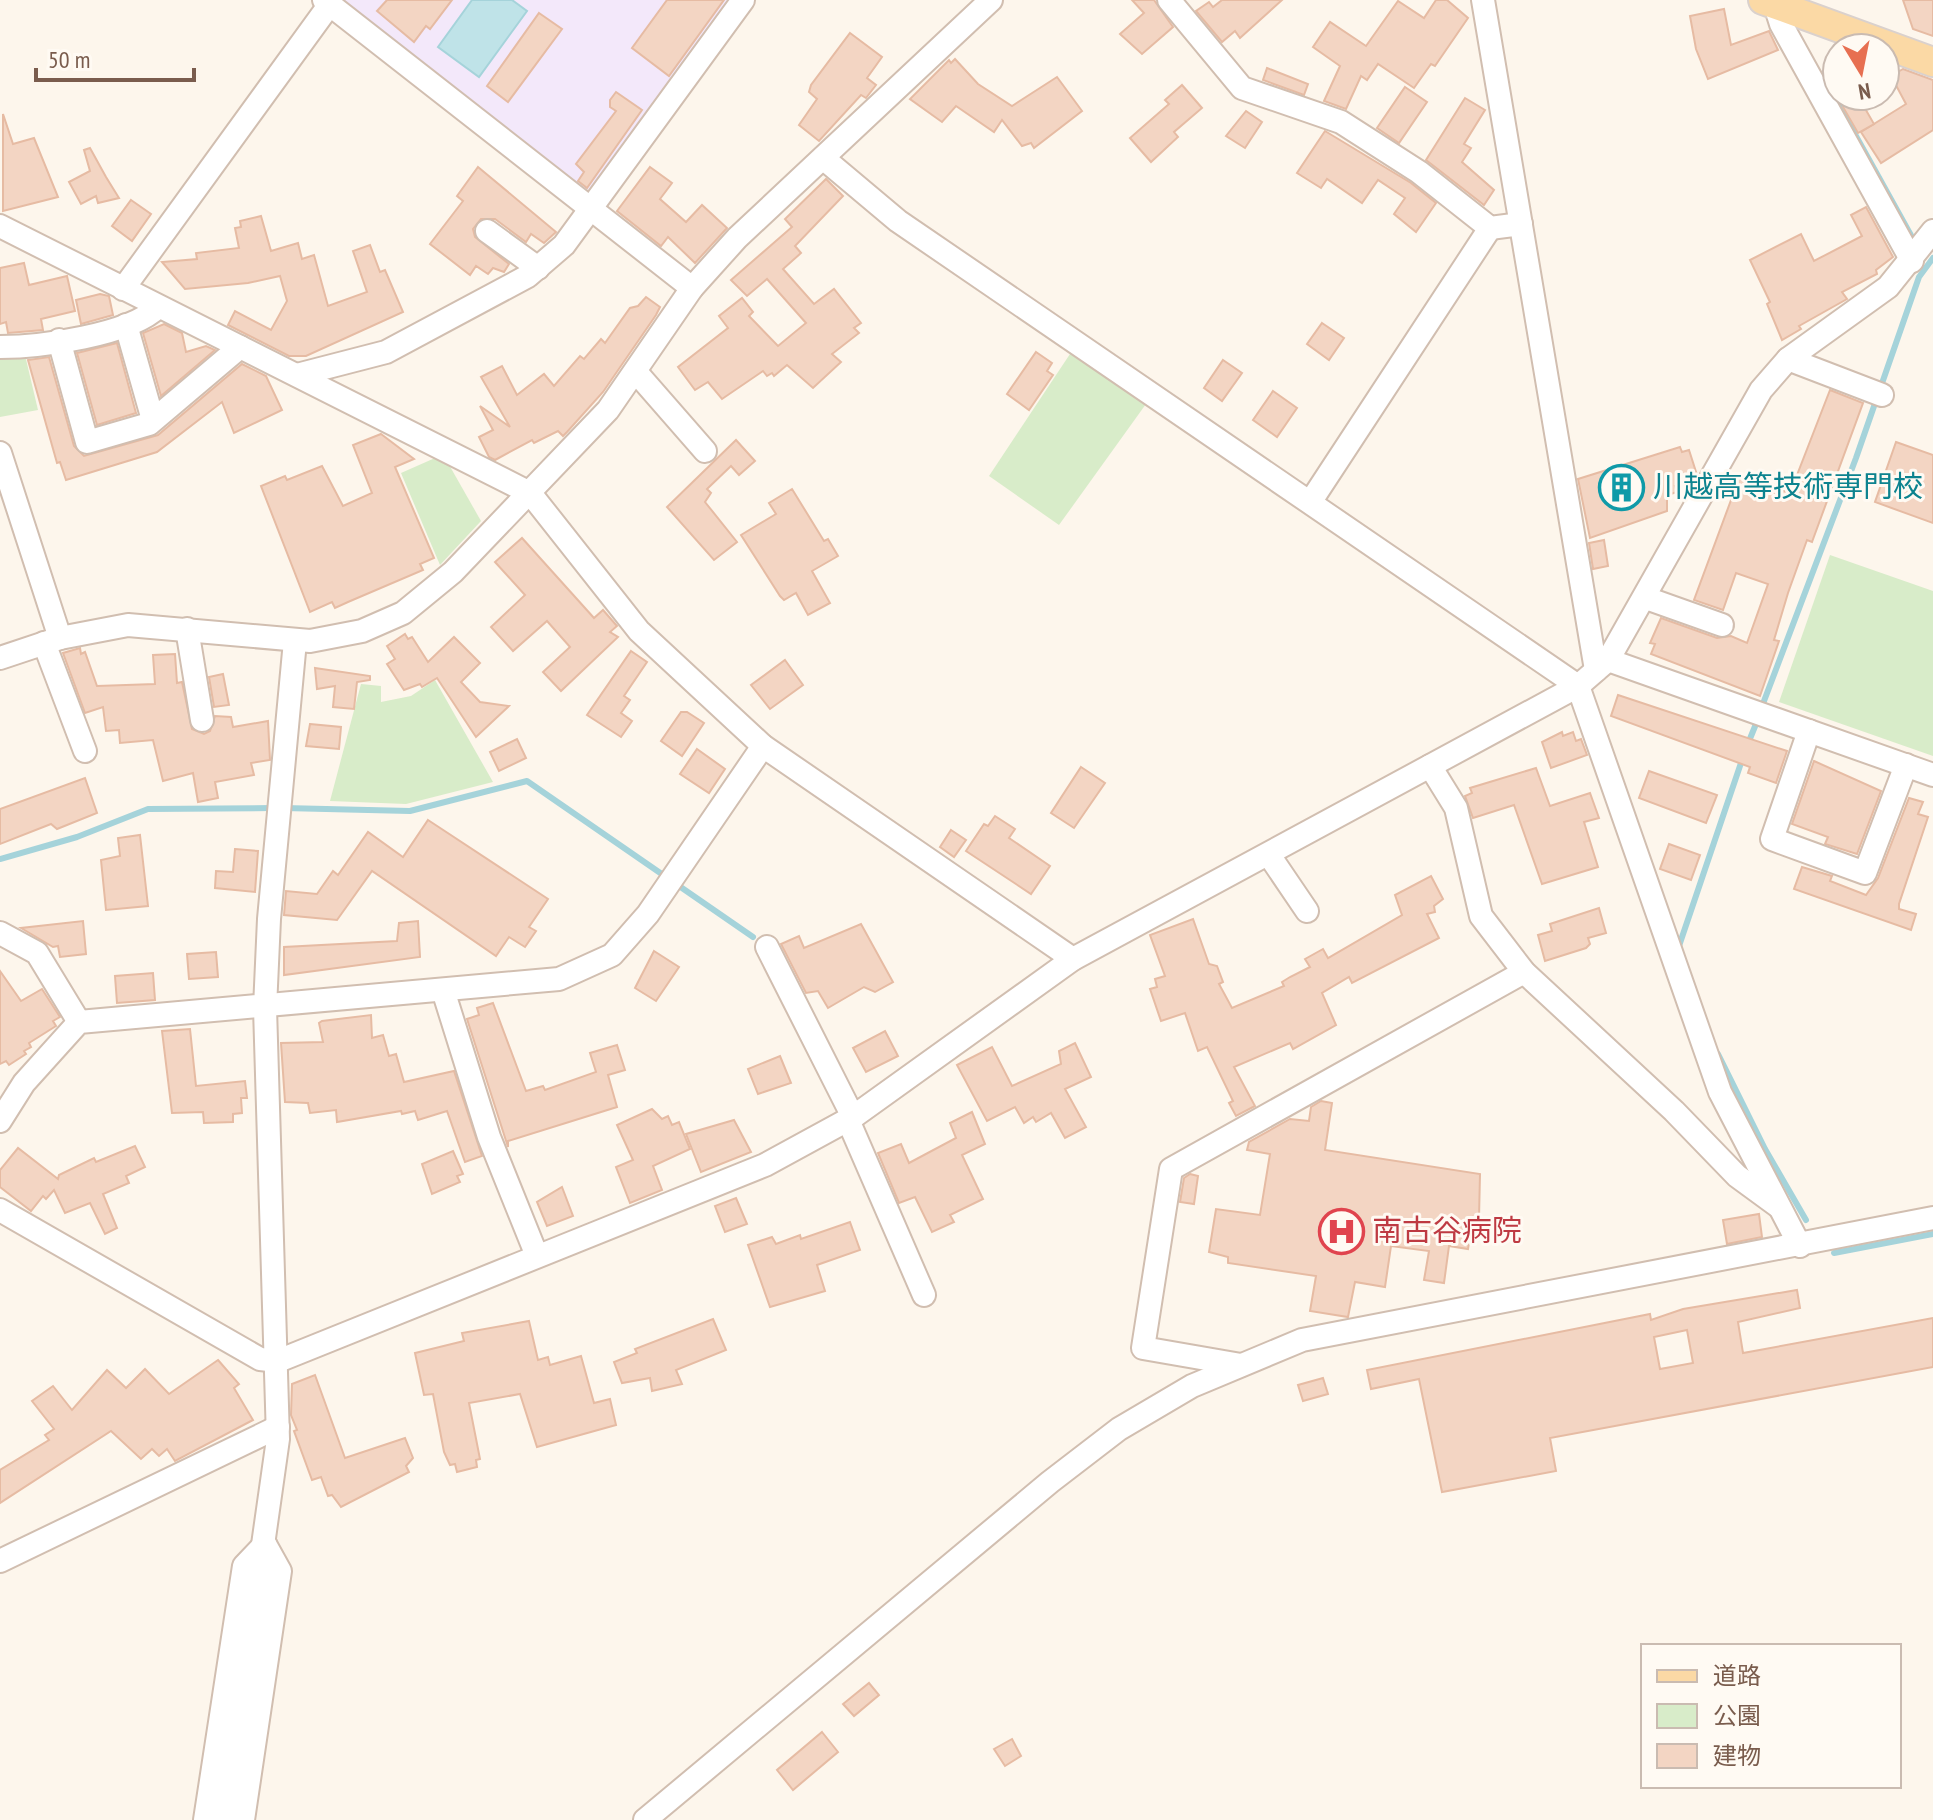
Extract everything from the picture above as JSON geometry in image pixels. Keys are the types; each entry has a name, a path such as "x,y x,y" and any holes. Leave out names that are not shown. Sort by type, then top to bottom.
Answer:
{"main road":[{"path":"1772,2 1933,62"}],"street":[{"path":"297,375 386,352 538,268 564,245 743,0"},
{"path":"0,658 52,641 128,625 295,641 347,635 403,613 453,572 608,410 692,288 745,230 991,0"},
{"path":"1169,0 1242,88 1341,122 1419,172 1490,228 1521,224"},
{"path":"1483,0 1602,665"},
{"path":"123,289 327,2 692,288"},
{"path":"1772,2 1781,24 1912,261"},
{"path":"823,158 898,221 1578,686 1720,1092 1800,1246"},
{"path":"0,226 530,493 639,631 763,746 1073,959"},
{"path":"1311,501 1490,228"},
{"path":"487,231 538,268"},
{"path":"0,1210 260,1359 278,1361 765,1165 851,1119 1073,959 1578,686 1602,665 1646,598 1744,417 1788,359 1870,301 1912,261 1933,231"},
{"path":"0,347 32,347 146,320 158,307"},
{"path":"126,325 153,420"},
{"path":"59,340 87,442 153,420 240,347"},
{"path":"1788,359 1882,395"},
{"path":"636,372 705,451"},
{"path":"0,453 85,751"},
{"path":"1646,598 1722,625"},
{"path":"187,629 202,720"},
{"path":"224,1820 265,1544 278,1427 265,1008 270,905 295,641"},
{"path":"1602,665 1809,731 1933,775"},
{"path":"1809,731 1772,839 1865,873 1906,765"},
{"path":"0,1121 24,1083 79,1022 265,1008 559,979 612,955 648,914 763,746"},
{"path":"1430,766 1456,808 1481,916 1524,972 1674,1111 1737,1176 1785,1212"},
{"path":"1269,855 1307,911"},
{"path":"0,933 37,953 79,1022"},
{"path":"767,947 851,1119 924,1295"},
{"path":"1242,1365 1143,1348 1171,1169 1524,972"},
{"path":"443,990 489,1137 537,1256"},
{"path":"645,1820 1119,1429 1192,1386 1302,1340 1933,1218"},
{"path":"0,1561 278,1427"},
{"path":"205,1820 244,1566 265,1544"},
{"path":"243,1820 280,1571 265,1544"}],"shaded area":[{"path":"337,0 733,0 595,188 585,190"}],"green space":[{"path":"24,351 38,410 0,417 0,352"},
{"path":"1070,354 1146,404 1059,525 989,476"},
{"path":"435,458 448,463 481,521 440,565 401,473"},
{"path":"1830,555 1933,591 1933,756 1779,702"},
{"path":"435,680 493,782 406,804 330,801 361,684 381,686 381,702 411,696"}],"water":[{"path":"472,0 512,0 527,11 479,77 438,47"}],"building":[{"path":"387,0 452,0 430,29 426,26 414,42 377,11"},
{"path":"667,0 724,0 669,76 632,48"},
{"path":"1132,0 1154,0 1173,27 1142,54 1120,34 1144,13"},
{"path":"1222,0 1282,0 1240,38 1235,31 1222,42 1196,11 1209,2 1213,7"},
{"path":"1436,0 1447,0 1468,18 1435,66 1431,64 1414,88 1378,64 1367,80 1361,76 1346,109 1324,101 1340,66 1313,47 1330,22 1366,46 1398,1 1424,18"},
{"path":"1903,0 1933,0 1933,36 1913,29"},
{"path":"1724,9 1731,45 1769,31 1778,50 1708,79 1696,49 1690,16"},
{"path":"539,13 562,29 508,102 487,86"},
{"path":"850,33 882,57 867,78 876,85 866,98 861,95 819,141 799,125 817,99 809,92 811,85"},
{"path":"955,59 978,84 1012,106 1057,77 1082,111 1034,148 1031,143 1022,146 1002,120 994,132 956,106 942,122 910,99 949,60 951,63"},
{"path":"1267,68 1308,84 1304,95 1263,80"},
{"path":"1901,70 1933,80 1933,130 1881,163 1861,132 1893,112 1901,112 1901,107 1906,104 1901,95"},
{"path":"1182,85 1202,108 1174,132 1178,137 1151,162 1130,138 1169,104 1165,100"},
{"path":"1405,87 1427,102 1399,143 1377,128"},
{"path":"616,92 642,110 587,188 578,181 584,172 576,164 616,111 610,107 610,100"},
{"path":"1465,98 1485,110 1464,144 1471,148 1462,162 1494,190 1484,205 1426,160"},
{"path":"1246,111 1262,122 1245,148 1226,136"},
{"path":"1846,112 1867,112 1874,124 1858,133"},
{"path":"3,114 13,144 34,138 58,197 3,211"},
{"path":"1325,131 1411,183 1436,203 1416,232 1394,214 1405,198 1378,180 1362,203 1327,179 1321,188 1297,173"},
{"path":"90,148 119,198 98,203 96,196 81,204 69,182 90,171 84,150"},
{"path":"478,167 556,232 544,243 531,234 526,242 495,219 481,219 473,229 475,237 509,264 504,272 493,268 488,274 476,266 470,275 430,244 463,201 457,196"},
{"path":"650,167 672,183 660,199 686,222 702,205 727,228 695,263 668,237 661,246 617,211"},
{"path":"826,179 843,196 795,246 801,253 783,269 814,304 834,289 861,323 854,328 859,333 832,354 841,362 813,388 787,365 774,376 772,373 767,376 763,371 722,399 708,382 695,390 678,367 728,328 719,316 742,298 753,312 749,316 778,346 806,323 767,279 747,296 731,280 792,227 785,219"},
{"path":"131,200 151,214 132,241 112,226"},
{"path":"1866,207 1893,257 1876,270 1877,274 1842,292 1847,299 1799,326 1801,329 1782,340 1767,304 1770,302 1750,260 1801,234 1814,261 1862,236 1851,215"},
{"path":"261,216 271,251 298,243 302,259 314,255 328,306 367,292 353,251 370,245 380,272 385,270 403,312 306,356 289,356 228,325 235,311 271,330 287,301 280,276 248,283 185,289 162,262 197,259 196,253 239,248 235,228 241,227 240,221"},
{"path":"24,263 29,285 67,276 75,311 41,319 43,330 8,333 6,322 0,324 0,268"},
{"path":"100,294 109,296 113,315 81,324 76,300"},
{"path":"646,297 660,307 656,315 603,392 567,432 563,436 558,431 534,443 532,440 495,460 489,457 479,437 493,430 480,406 510,427 481,377 502,366 517,395 544,374 554,386 580,356 584,359 601,339 605,343 630,308 638,306"},
{"path":"1322,323 1344,338 1329,360 1307,344"},
{"path":"164,324 182,333 186,352 206,346 215,350 161,396 143,333"},
{"path":"117,343 136,413 97,425 77,353"},
{"path":"1036,352 1052,363 1047,371 1053,375 1029,410 1007,394"},
{"path":"49,357 74,446 84,456 158,435 242,364 266,376 282,410 234,433 222,402 157,452 66,480 60,462 57,463 28,360"},
{"path":"1223,360 1242,373 1222,401 1204,388"},
{"path":"1830,390 1863,403 1812,542 1807,540 1788,593 1774,640 1779,641 1760,696 1651,654 1655,644 1650,643 1661,618 1717,638 1731,636 1747,643 1768,584 1736,573 1723,610 1694,600 1734,492 1724,489 1729,474 1736,474 1790,493"},
{"path":"1273,391 1297,408 1277,437 1253,420"},
{"path":"381,434 414,459 395,467 434,558 420,564 423,570 335,608 332,602 310,612 261,486 322,466 343,506 372,493 353,445"},
{"path":"736,440 755,461 739,475 731,466 707,489 711,493 705,502 737,542 714,560 667,507"},
{"path":"1896,442 1933,455 1933,523 1875,502"},
{"name":"川越高等技術専門校","path":"1680,447 1682,452 1689,450 1697,475 1694,481 1675,486 1677,492 1667,495 1667,511 1590,538 1578,479"},
{"path":"792,489 824,541 828,539 838,556 812,571 830,603 808,615 796,593 784,600 780,596 741,535 776,514 769,503"},
{"path":"522,538 594,618 603,610 617,626 610,632 618,637 561,691 543,672 570,647 547,621 513,651 491,627 525,595 495,562"},
{"path":"1604,540 1608,566 1593,569 1589,543"},
{"path":"405,634 408,639 412,637 428,662 454,637 480,663 461,682 480,702 509,706 476,737 437,678 422,687 420,684 404,690 387,664 395,659 387,646"},
{"path":"80,648 81,654 85,652 97,686 155,684 153,655 175,654 177,683 182,682 192,729 204,734 210,731 215,716 231,717 233,727 268,721 270,760 251,763 254,775 215,782 218,798 198,802 193,773 163,781 153,740 120,743 119,730 106,731 103,707 85,713 63,653"},
{"path":"631,651 647,662 624,696 630,700 621,713 632,721 621,737 587,715"},
{"path":"785,660 803,685 770,709 751,685"},
{"path":"315,668 370,676 370,680 357,682 354,709 333,707 335,686 317,689"},
{"path":"223,674 229,705 214,707 209,677"},
{"path":"1618,695 1787,751 1776,783 1748,773 1750,767 1611,716"},
{"path":"681,712 687,712 704,723 682,756 661,741"},
{"path":"310,724 341,727 339,749 306,746"},
{"path":"1562,732 1563,736 1573,732 1576,741 1581,739 1587,755 1551,768 1542,742"},
{"path":"517,739 526,758 499,771 490,752"},
{"path":"697,749 725,769 709,793 680,774"},
{"path":"1814,761 1881,791 1857,854 1825,844 1828,837 1792,824"},
{"path":"1081,767 1105,783 1074,828 1051,813"},
{"path":"1536,768 1550,806 1590,793 1599,818 1584,822 1598,867 1542,884 1514,805 1473,818 1465,796 1472,793 1470,788"},
{"path":"1649,771 1717,795 1706,823 1639,798"},
{"path":"85,778 97,813 57,829 51,824 0,844 0,809"},
{"path":"1909,798 1923,802 1918,814 1928,817 1899,904 1899,909 1916,914 1911,930 1794,889 1802,867 1832,876 1830,881 1866,895 1878,878"},
{"path":"995,816 1015,829 1009,838 1050,866 1031,894 966,851 984,824 988,826"},
{"path":"428,820 548,899 529,927 536,931 525,947 509,937 496,956 372,871 337,920 284,915 286,891 317,894 333,871 338,875 368,832 403,857"},
{"path":"951,830 966,840 954,857 940,847"},
{"path":"140,835 148,906 106,910 101,860 120,856 118,838"},
{"path":"1669,844 1700,855 1691,880 1660,869"},
{"path":"235,849 258,851 255,892 215,888 216,871 233,872"},
{"path":"1431,876 1443,899 1434,906 1435,912 1427,914 1439,938 1352,983 1349,977 1322,993 1336,1025 1293,1049 1290,1043 1234,1067 1255,1106 1236,1116 1229,1103 1233,1101 1207,1047 1198,1051 1185,1013 1161,1021 1150,989 1157,987 1155,979 1165,976 1150,935 1193,919 1209,964 1217,966 1223,982 1219,984 1232,1008 1284,986 1282,982 1310,967 1305,959 1323,949 1328,958 1402,915 1395,895"},
{"path":"1599,908 1606,933 1588,938 1590,944 1586,948 1545,961 1538,935 1552,931 1550,924"},
{"path":"83,921 86,954 60,957 58,946 53,947 21,928"},
{"path":"418,921 420,957 284,975 284,947 397,941 399,923"},
{"path":"861,924 893,982 875,992 864,987 828,1008 818,991 806,993 781,944 799,936 804,948"},
{"path":"654,951 679,967 656,1001 635,988"},
{"path":"216,952 218,977 189,979 187,954"},
{"path":"0,971 21,1001 42,989 60,1017 53,1021 56,1026 29,1043 31,1047 24,1051 26,1054 9,1065 6,1061 0,1064"},
{"path":"153,973 155,1000 117,1003 115,976"},
{"path":"493,1003 526,1091 543,1086 545,1090 596,1072 590,1053 617,1045 625,1070 608,1075 617,1107 508,1141 508,1147 467,1019 479,1015 477,1008"},
{"path":"371,1015 372,1038 383,1035 389,1056 396,1054 404,1082 454,1071 482,1156 465,1162 447,1111 418,1120 415,1111 402,1114 401,1111 337,1122 336,1110 310,1113 308,1103 285,1102 281,1043 323,1042 319,1023 322,1021"},
{"path":"190,1029 196,1086 245,1081 247,1098 241,1098 242,1113 233,1114 233,1122 204,1123 203,1112 172,1113 162,1031"},
{"path":"885,1031 898,1056 866,1072 853,1048"},
{"path":"1075,1043 1091,1077 1065,1089 1086,1127 1065,1138 1051,1113 1036,1122 1033,1117 1024,1123 1015,1107 987,1121 957,1065 992,1047 1012,1086 1061,1064 1059,1051"},
{"path":"780,1056 791,1083 758,1094 748,1069"},
{"path":"1321,1101 1332,1103 1325,1150 1480,1174 1479,1218 1473,1217 1468,1249 1449,1246 1444,1283 1424,1280 1429,1251 1391,1246 1385,1287 1355,1282 1348,1317 1310,1311 1316,1276 1228,1263 1228,1257 1209,1252 1216,1209 1260,1215 1270,1154 1247,1150 1249,1142 1290,1119 1309,1121 1311,1107"},
{"path":"652,1109 662,1119 668,1116 672,1125 679,1122 690,1149 653,1166 662,1190 630,1203 616,1167 633,1160 617,1125"},
{"path":"972,1112 985,1144 962,1155 983,1199 950,1215 954,1222 932,1232 915,1197 899,1203 878,1153 901,1144 909,1163 956,1138 950,1123"},
{"path":"734,1120 751,1152 701,1172 686,1134"},
{"path":"135,1146 145,1167 126,1176 129,1183 103,1194 117,1228 105,1234 90,1203 65,1213 54,1190 46,1199 43,1196 31,1211 0,1187 0,1170 18,1148 58,1179 59,1175 94,1158 96,1162"},
{"path":"453,1151 463,1174 457,1176 460,1182 432,1194 422,1164"},
{"path":"1190,1174 1198,1176 1194,1204 1180,1202 1184,1178"},
{"path":"562,1187 573,1216 547,1226 537,1202"},
{"path":"736,1198 747,1224 725,1232 715,1206"},
{"path":"1759,1214 1762,1237 1727,1244 1723,1220"},
{"path":"850,1222 860,1250 817,1265 825,1291 770,1307 748,1245 772,1237 776,1244 800,1235 801,1239"},
{"path":"1797,1290 1800,1308 1738,1322 1743,1353 1933,1318 1933,1367 1550,1438 1556,1471 1442,1492 1419,1379 1371,1389 1367,1370 1650,1314 1651,1320 1683,1309","holes":["1687,1330 1693,1363 1660,1369 1654,1337"]},
{"path":"713,1319 726,1350 676,1370 682,1384 652,1391 650,1378 622,1383 614,1362 637,1353 635,1349"},
{"path":"529,1321 538,1360 548,1357 550,1365 581,1356 594,1403 610,1399 616,1425 537,1447 520,1394 469,1403 480,1459 476,1460 477,1467 457,1472 455,1464 450,1465 444,1452 433,1394 424,1395 415,1353 464,1341 462,1333"},
{"path":"218,1360 239,1384 234,1388 253,1420 175,1461 167,1449 159,1456 152,1449 141,1459 111,1431 0,1503 0,1470 49,1440 45,1435 54,1429 32,1401 53,1386 72,1410 107,1370 126,1388 145,1369 169,1394"},
{"path":"315,1375 345,1458 405,1438 413,1458 406,1466 409,1472 341,1507 332,1495 328,1496 321,1477 312,1480 291,1415 292,1384"},
{"path":"1323,1378 1328,1394 1303,1401 1298,1385"},
{"path":"869,1683 879,1695 854,1716 843,1704"},
{"path":"822,1732 838,1752 793,1790 777,1770"},
{"path":"1012,1739 1021,1756 1005,1766 994,1749"}],"waterway":[{"path":"1843,112 1913,239 1918,240"},
{"path":"1761,709 1856,458 1919,277 1933,258"},
{"path":"1747,746 1758,719"},
{"path":"1679,946 1743,757"},
{"path":"284,808 410,811 527,781 753,937"},
{"path":"0,859 77,837 148,809 273,808"},
{"path":"1718,1054 1765,1149 1806,1220"},
{"path":"1834,1253 1933,1234"}],"place":[{"name":"川越高等技術専門校","path":"1622,487"},
{"name":"南古谷病院","path":"1341,1231"}]}
